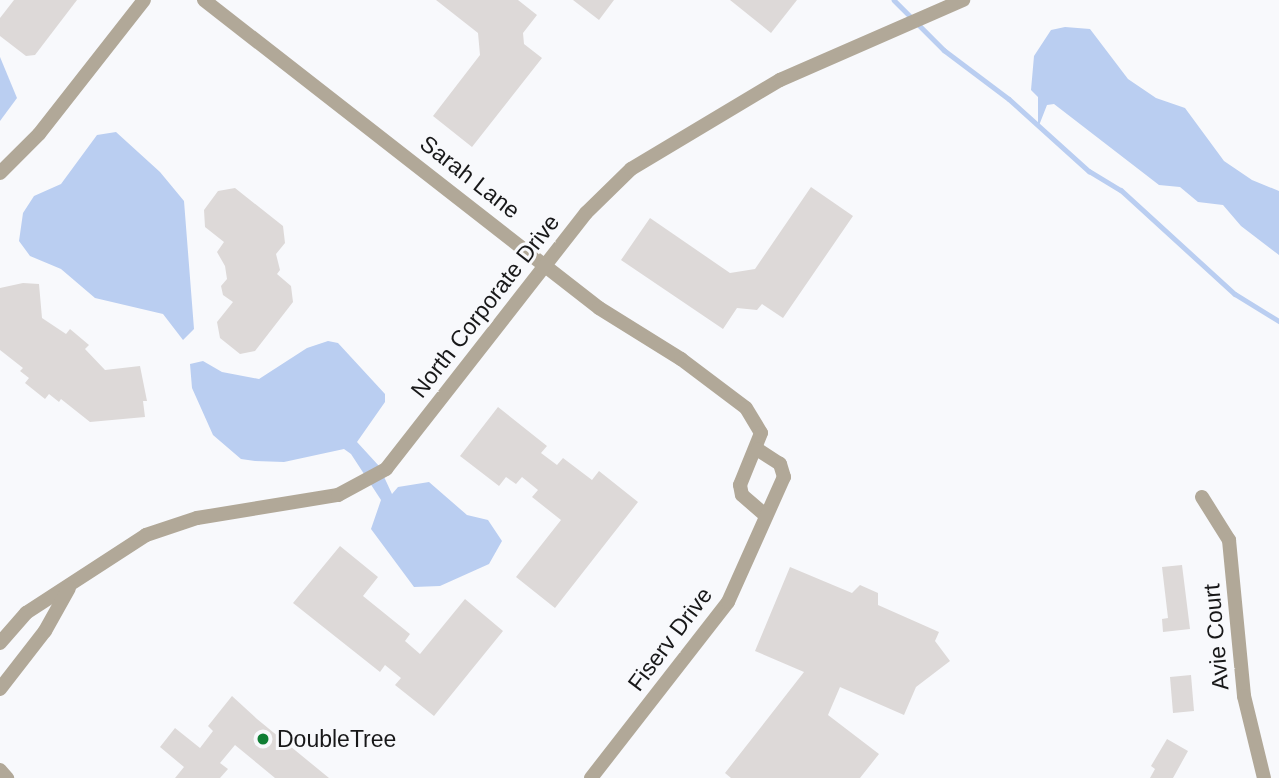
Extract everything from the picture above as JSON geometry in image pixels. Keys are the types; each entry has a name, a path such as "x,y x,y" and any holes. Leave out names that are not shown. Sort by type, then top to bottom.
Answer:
{"street":[{"path":"0,173 39,134 144,0"},
{"name":"Sarah Lane","path":"204,0 545,265 746,408 759,425 757,449"},
{"name":"North Corporate Drive","path":"0,643 26,613 70,587 122,548 160,529 197,518 338,495 362,484 386,468 609,188 645,159 780,80 963,0"},
{"path":"757,449 740,485 748,505 766,516"},
{"name":"Fiserv Drive","path":"591,778 728,602 784,469 757,449"},
{"name":"Avie Court","path":"1202,497 1228,540 1244,696 1264,778"},
{"path":"0,689 46,631 70,587"},
{"path":"0,770 7,778"}],"water":[{"path":"1065,27 1090,29 1128,79 1156,98 1185,108 1224,161 1252,180 1279,191 1279,255 1241,226 1223,205 1198,202 1180,187 1159,185 1054,104 1047,105 1038,128 1038,97 1031,90 1034,56 1051,30"},
{"path":"0,57 17,98 0,121"},
{"path":"116,132 160,172 184,201 194,329 183,340 163,314 95,298 61,269 30,256 19,241 23,213 34,196 61,184 97,135"},
{"path":"328,341 338,343 385,394 385,402 357,442 379,466 392,494 398,487 429,482 467,515 488,520 502,541 489,564 440,586 414,587 371,529 381,500 351,454 344,449 284,462 255,461 241,459 213,435 192,388 190,364 203,361 222,372 259,379 307,348"}],"building":[{"path":"14,0 77,0 35,55 26,56 0,36 0,18"},
{"path":"436,0 518,0 537,15 523,33 524,44 542,58 472,147 433,116 480,55 478,33"},
{"path":"573,0 614,0 599,20"},
{"path":"730,0 797,0 771,33"},
{"path":"811,187 853,216 783,318 762,304 757,310 737,308 723,329 621,260 650,218 730,273 755,269"},
{"path":"235,188 283,226 285,243 276,254 280,270 277,274 291,286 293,302 255,351 240,354 220,338 217,322 233,302 223,295 221,286 227,279 225,266 217,252 224,242 205,227 204,210 218,191"},
{"path":"23,283 39,284 42,318 66,334 70,329 89,345 85,349 105,370 140,366 147,401 143,401 145,417 90,422 61,399 59,402 49,394 45,399 25,383 29,378 20,371 23,368 0,350 0,288"},
{"path":"498,407 547,446 541,453 557,465 563,458 592,480 599,471 638,502 555,608 516,577 561,520 532,497 538,490 522,477 516,484 506,477 499,486 460,456"},
{"path":"340,546 378,577 363,596 410,634 405,641 420,654 465,599 503,631 434,716 395,685 401,678 385,665 380,672 293,603"},
{"path":"1182,565 1190,629 1163,632 1162,619 1168,618 1162,567"},
{"path":"790,567 852,593 860,585 878,593 878,605 939,632 935,641 950,661 916,687 904,715 840,687 828,715 879,754 860,778 731,778 725,773 804,672 755,651"},
{"path":"1191,675 1194,711 1173,713 1170,677"},
{"name":"DoubleTree","path":"232,696 329,778 275,778 235,745 220,763 228,769 220,778 175,778 184,767 160,747 175,728 200,748 213,731 208,726"},
{"path":"1167,739 1188,751 1173,778 1150,778 1155,769 1151,766"}],"waterway":[{"path":"894,0 944,50 1009,99 1089,171 1121,190 1235,294 1279,321"}],"place":[{"name":"DoubleTree","path":"263,739"}]}
